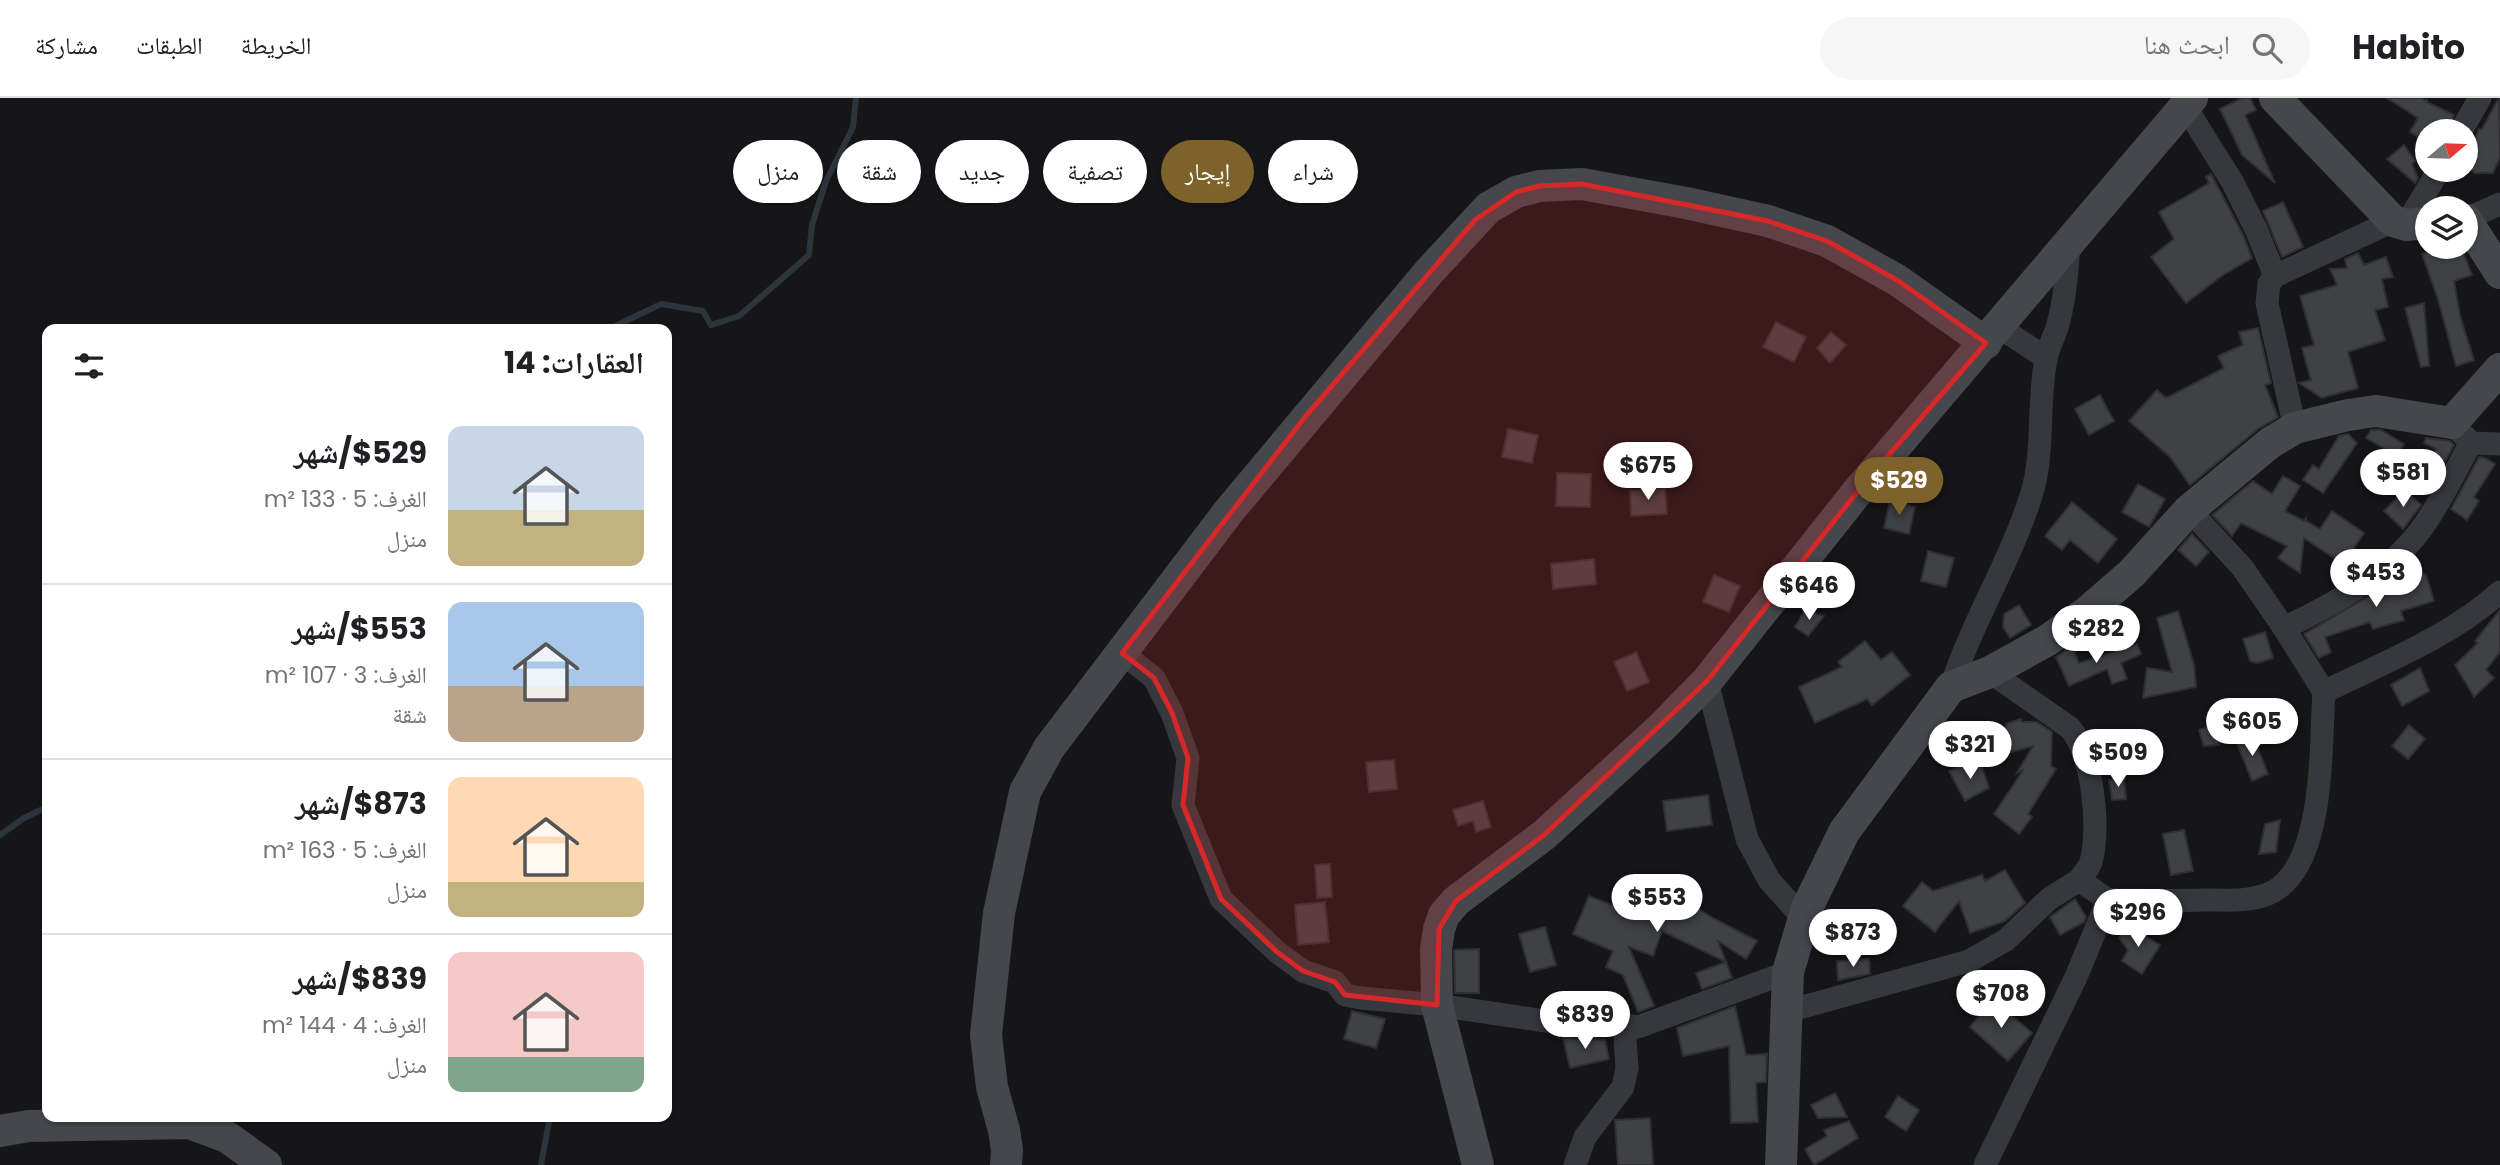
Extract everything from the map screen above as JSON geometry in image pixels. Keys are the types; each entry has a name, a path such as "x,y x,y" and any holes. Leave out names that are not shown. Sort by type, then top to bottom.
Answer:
{"street":[{"path":"2275,98 2409,223"},
{"path":"2468,119 2480,98"},
{"path":"1478,1165 1437,1005 1436,949 1444,915 1455,901 1544,835 1652,736 1707,681 1862,486 2189,102 2256,229 2275,276"},
{"path":"2295,428 2267,303 2269,284 2275,276 2409,223 2432,182"},
{"path":"1006,1165 1004,1130 992,1087 986,1035 999,913 1025,792 1049,748 1229,511 1410,294 1475,220 1489,208 1516,192 1539,186 1582,184 1768,220 1827,241 1992,335 2046,358"},
{"path":"2478,214 2500,204"},
{"path":"2478,239 2500,273"},
{"path":"1782,1165 1788,971 1804,919 1844,832 1951,688 1961,658 2015,538 2037,472 2046,358 2058,325 2066,286 2069,246"},
{"path":"2284,628 2348,594 2380,571 2405,548 2423,526 2461,433 2500,369"},
{"path":"1951,688 1990,672 2048,640 2087,612 2132,573 2189,510 2270,443 2295,428 2376,411 2500,444"},
{"path":"2079,880 2108,900 2243,900 2267,894 2292,878 2306,850 2319,787 2324,692 2242,567 2189,510"},
{"path":"2324,692 2429,640 2470,616 2500,592"},
{"path":"1122,653 1154,678 1172,713 1188,758 1183,805 1221,899 1278,952 1303,971 1335,982 1345,995 1437,1005 1580,1026 1602,1028 1624,1024 1639,1027 1788,971"},
{"path":"1788,1012 1969,961 2006,940 2049,899 2079,880 2091,865 2095,835 2089,765 2084,749 2070,728 1990,672"},
{"path":"1707,681 1747,839 1769,880 1804,919"},
{"path":"1985,1165 2076,977 2108,900"},
{"path":"1575,1165 1586,1137 1623,1087 1627,1068 1624,1024"},
{"path":"0,1131 29,1126 189,1123 227,1137 266,1165"}],"highlighted area":[{"path":"1582,184 1768,221 1827,241 1897,280 1986,343 1862,486 1707,681 1544,835 1456,901 1439,929 1437,1005 1345,995 1335,982 1303,971 1277,952 1221,899 1183,805 1188,758 1172,713 1154,678 1122,653 1305,417 1475,220 1516,192 1539,186"}],"building":[{"path":"2242,98 2250,98 2256,110 2245,115 2275,183 2242,155 2220,109"},
{"path":"2387,98 2427,99 2427,102 2454,115 2452,119 2418,118"},
{"path":"2499,98 2500,157 2493,173 2478,173 2478,131 2482,129"},
{"path":"2404,145 2415,161 2412,164 2415,183 2387,159"},
{"path":"2211,174 2252,258 2223,275 2186,303 2151,257 2174,239 2159,212 2209,183 2206,177"},
{"path":"2283,202 2303,247 2282,257 2263,211"},
{"path":"2358,253 2364,265 2386,257 2393,277 2382,279 2388,307 2375,310 2385,340 2348,352 2358,388 2322,398 2299,383 2311,380 2302,348 2314,345 2300,296 2337,285 2330,269 2347,268 2345,259"},
{"path":"2424,259 2466,259 2472,275 2454,281 2460,316 2474,360 2456,366"},
{"path":"2424,303 2429,366 2421,367 2405,308"},
{"path":"1776,322 1806,337 1794,362 1763,347"},
{"path":"2258,328 2271,383 2265,385 2278,417 2258,429 2190,485 2170,457 2129,421 2157,390 2166,398 2224,368 2218,356 2243,345 2239,332"},
{"path":"1831,332 1846,345 1830,363 1817,348"},
{"path":"2100,395 2114,421 2089,435 2075,409"},
{"path":"1508,429 1538,435 1532,463 1502,457"},
{"path":"2371,430 2381,430 2404,444 2397,456 2366,438"},
{"path":"2348,434 2357,443 2323,493 2303,480 2313,465 2319,469 2339,436"},
{"path":"2426,438 2450,441 2454,445 2436,478 2424,472 2436,449 2424,443"},
{"path":"2479,457 2495,464 2474,497 2479,501 2467,520 2451,509"},
{"path":"1557,473 1591,474 1590,507 1556,506"},
{"path":"2283,476 2300,486 2285,511 2304,521 2306,518 2306,521 2320,529 2332,511 2364,533 2343,564 2304,538 2300,573 2278,558 2287,546 2241,523 2232,536 2212,515 2253,481 2272,494"},
{"path":"2138,484 2165,499 2149,527 2122,512"},
{"path":"1665,488 1667,514 1631,516 1630,491"},
{"path":"2405,490 2421,505 2403,529 2384,511"},
{"path":"1890,501 1915,507 1909,534 1884,528"},
{"path":"2072,502 2117,539 2098,563 2070,540 2062,550 2045,536"},
{"path":"2192,534 2209,552 2196,566 2178,550"},
{"path":"1928,551 1954,558 1946,587 1921,581"},
{"path":"1594,559 1596,584 1553,589 1551,564"},
{"path":"2409,564 2426,575 2434,601 2401,611 2404,620 2373,629 2370,622 2325,637 2331,652 2319,658 2304,634 2374,593 2401,585 2397,574"},
{"path":"1714,575 1740,586 1729,612 1703,602"},
{"path":"2019,605 2031,625 2010,638 2003,627 2004,614"},
{"path":"1805,610 1824,616 1808,636 1795,627"},
{"path":"2500,610 2500,652 2486,670 2494,678 2474,697 2455,665 2478,643 2475,641"},
{"path":"2178,611 2194,665 2196,687 2143,698 2147,668 2172,672 2157,618"},
{"path":"2265,632 2273,658 2257,663 2250,661 2243,639"},
{"path":"1865,641 1881,660 1892,652 1910,675 1872,705 1867,699 1815,723 1799,687 1842,667 1838,662"},
{"path":"2137,644 2141,654 2121,663 2127,679 2112,684 2107,669 2069,686 2056,657 2072,646 2079,663"},
{"path":"1636,652 1649,682 1627,691 1614,662"},
{"path":"2420,668 2429,691 2402,706 2391,685"},
{"path":"2021,719 2022,722 2037,722 2052,732 2051,766 2056,769 2028,814 2032,817 2019,834 1994,814 2024,769 2017,773 2033,746 1997,756 2006,724"},
{"path":"2218,722 2219,745 2204,746 2199,730"},
{"path":"2409,725 2425,739 2408,759 2392,746"},
{"path":"2253,736 2268,774 2252,781 2237,743"},
{"path":"1394,760 1397,789 1369,792 1366,762"},
{"path":"1964,764 1969,772 1981,764 1989,788 1965,801 1949,771"},
{"path":"2124,778 2126,799 2112,800 2109,780"},
{"path":"1708,795 1712,825 1667,831 1663,801"},
{"path":"1483,801 1491,827 1476,832 1473,821 1458,826 1453,810"},
{"path":"2280,820 2276,852 2259,854 2265,824"},
{"path":"2184,830 2193,871 2171,875 2163,834"},
{"path":"1330,864 1332,897 1317,898 1315,865"},
{"path":"2005,870 2025,903 2005,921 1970,933 1959,901 1935,932 1903,906 1922,882 1933,891 1982,875 1985,881"},
{"path":"1644,879 1675,887 1674,892 1711,917 1757,941 1746,959 1718,941 1726,962 1662,931 1653,956 1629,947 1654,1006 1638,1012 1623,975 1606,967 1613,951 1573,934 1589,896 1627,911"},
{"path":"2075,899 2086,917 2084,922 2060,935 2050,917"},
{"path":"1325,902 1329,942 1298,945 1295,905"},
{"path":"2127,925 2160,945 2142,974 2122,961 2128,950 2119,938"},
{"path":"1545,927 1556,965 1530,972 1519,934"},
{"path":"1479,949 1479,993 1455,993 1454,950"},
{"path":"1869,959 1870,974 1838,980 1837,961"},
{"path":"1726,962 1732,978 1702,989 1696,973"},
{"path":"1993,999 2032,1033 2008,1061 1970,1027"},
{"path":"1735,1006 1746,1055 1767,1054 1766,1082 1756,1083 1758,1122 1731,1123 1729,1046 1683,1056 1677,1028"},
{"path":"1352,1011 1385,1019 1376,1048 1344,1039"},
{"path":"1563,1038 1605,1040 1609,1059 1570,1068"},
{"path":"1835,1093 1847,1117 1818,1118 1811,1105"},
{"path":"1898,1096 1919,1110 1906,1131 1885,1117"},
{"path":"1650,1118 1653,1165 1618,1165 1615,1120"},
{"path":"1849,1121 1858,1138 1814,1165 1805,1149 1827,1136 1824,1130"}],"waterway":[{"path":"619,324 661,304 703,311 711,325 739,316 809,255 812,225 826,181 853,127 856,98"},
{"path":"0,835 42,809"},
{"path":"541,1165 549,1122"}]}
